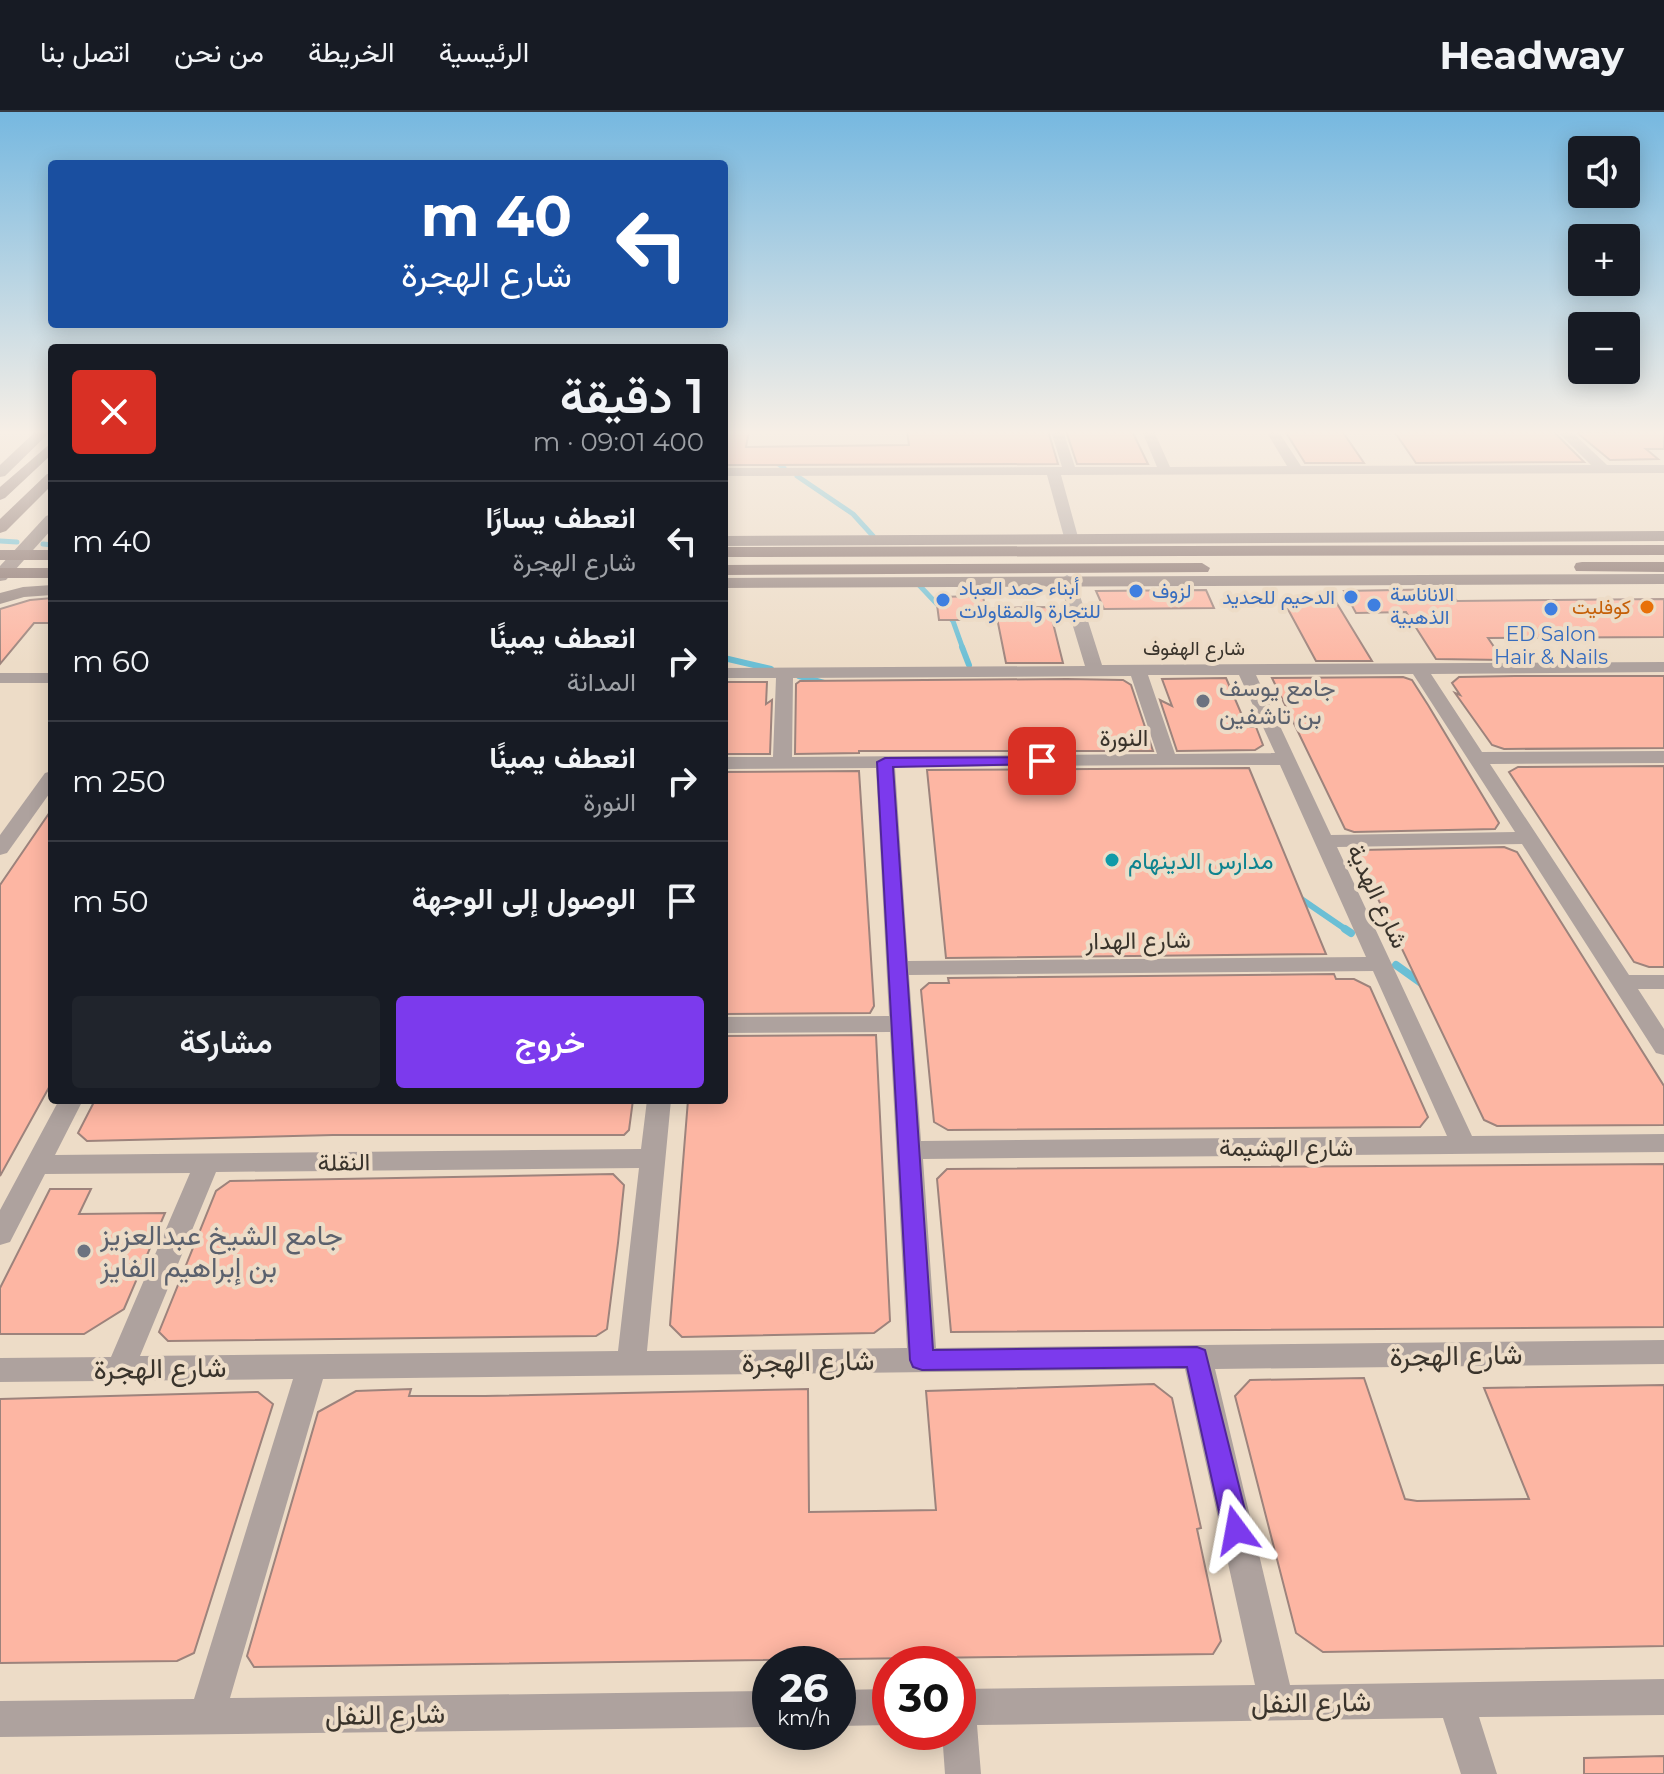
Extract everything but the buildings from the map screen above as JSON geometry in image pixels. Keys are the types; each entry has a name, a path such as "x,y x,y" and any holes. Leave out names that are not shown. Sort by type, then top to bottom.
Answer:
{"main road":[{"path":"0,528 20,509"},
{"path":"1,574 48,527"},
{"path":"728,541 1664,536"},
{"path":"1356,552 1615,537"},
{"path":"728,552 1664,550"},
{"path":"0,555 48,555"},
{"path":"1372,567 1657,579"},
{"path":"728,570 1664,567"},
{"path":"1,574 48,573"},
{"path":"728,583 1657,579"},
{"path":"0,599 48,590"}],"street":[{"path":"1063,509 1071,537"},
{"path":"1067,580 1095,671"},
{"name":"شارع الهفوف","path":"728,673 1664,667"},
{"name":"شارع الهدية","path":"1245,669 1464,1145"},
{"path":"1419,669 1664,1047"},
{"path":"1138,670 1168,760"},
{"path":"782,763 785,673"},
{"path":"0,678 48,678"},
{"path":"1477,758 1664,757"},
{"name":"النورة","path":"728,763 1285,759"},
{"path":"885,762 922,1360"},
{"path":"0,849 48,783"},
{"path":"1324,841 1528,838"},
{"name":"شارع الهدار","path":"897,968 1380,964"},
{"path":"1622,982 1664,982"},
{"path":"728,1025 901,1024"},
{"path":"0,1235 69,1104"},
{"path":"631,1363 659,1104"},
{"name":"شارع الهشيمة","path":"909,1150 1664,1143"},
{"name":"النقلة","path":"36,1165 653,1158"},
{"path":"120,1369 207,1163"},
{"name":"شارع الهجرة","path":"0,1370 1664,1352"},
{"path":"1197,1357 1276,1702"},
{"path":"207,1716 312,1367"},
{"name":"شارع النفل","path":"976,1707 1664,1697"},
{"path":"1455,1700 1479,1774"},
{"name":"شارع النفل","path":"0,1719 752,1709"},
{"path":"961,1750 963,1774"}],"waterway":[{"path":"845,509 873,536"},
{"path":"0,541 17,542"},
{"path":"43,544 48,545"},
{"path":"919,585 953,621 963,649"},
{"path":"962,647 969,665"},
{"path":"728,659 771,669"},
{"path":"799,676 824,683"},
{"path":"1026,749 1039,754"},
{"path":"1297,896 1348,931"},
{"path":"1396,965 1424,985"}],"place":[{"name":"لزوف","path":"1136,591"},
{"name":"الدحيم للحديد","path":"1351,597"},
{"name":"أبناء حمد العباد للتجارة والمقاولات","path":"943,600"},
{"name":"الاناناسة الذهبية","path":"1374,605"},
{"name":"كوفليت","path":"1647,607"},
{"name":"ED Salon Hair & Nails","path":"1551,609"},
{"name":"جامع يوسف بن تاشفين","path":"1203,701"},
{"name":"مدارس الدينهام","path":"1112,860"},
{"name":"جامع الشيخ عبدالعزيز بن إبراهيم الفايز","path":"84,1251"}],"route":[{"path":"1042,761 885,762 922,1360 1197,1357 1236,1530"}]}
